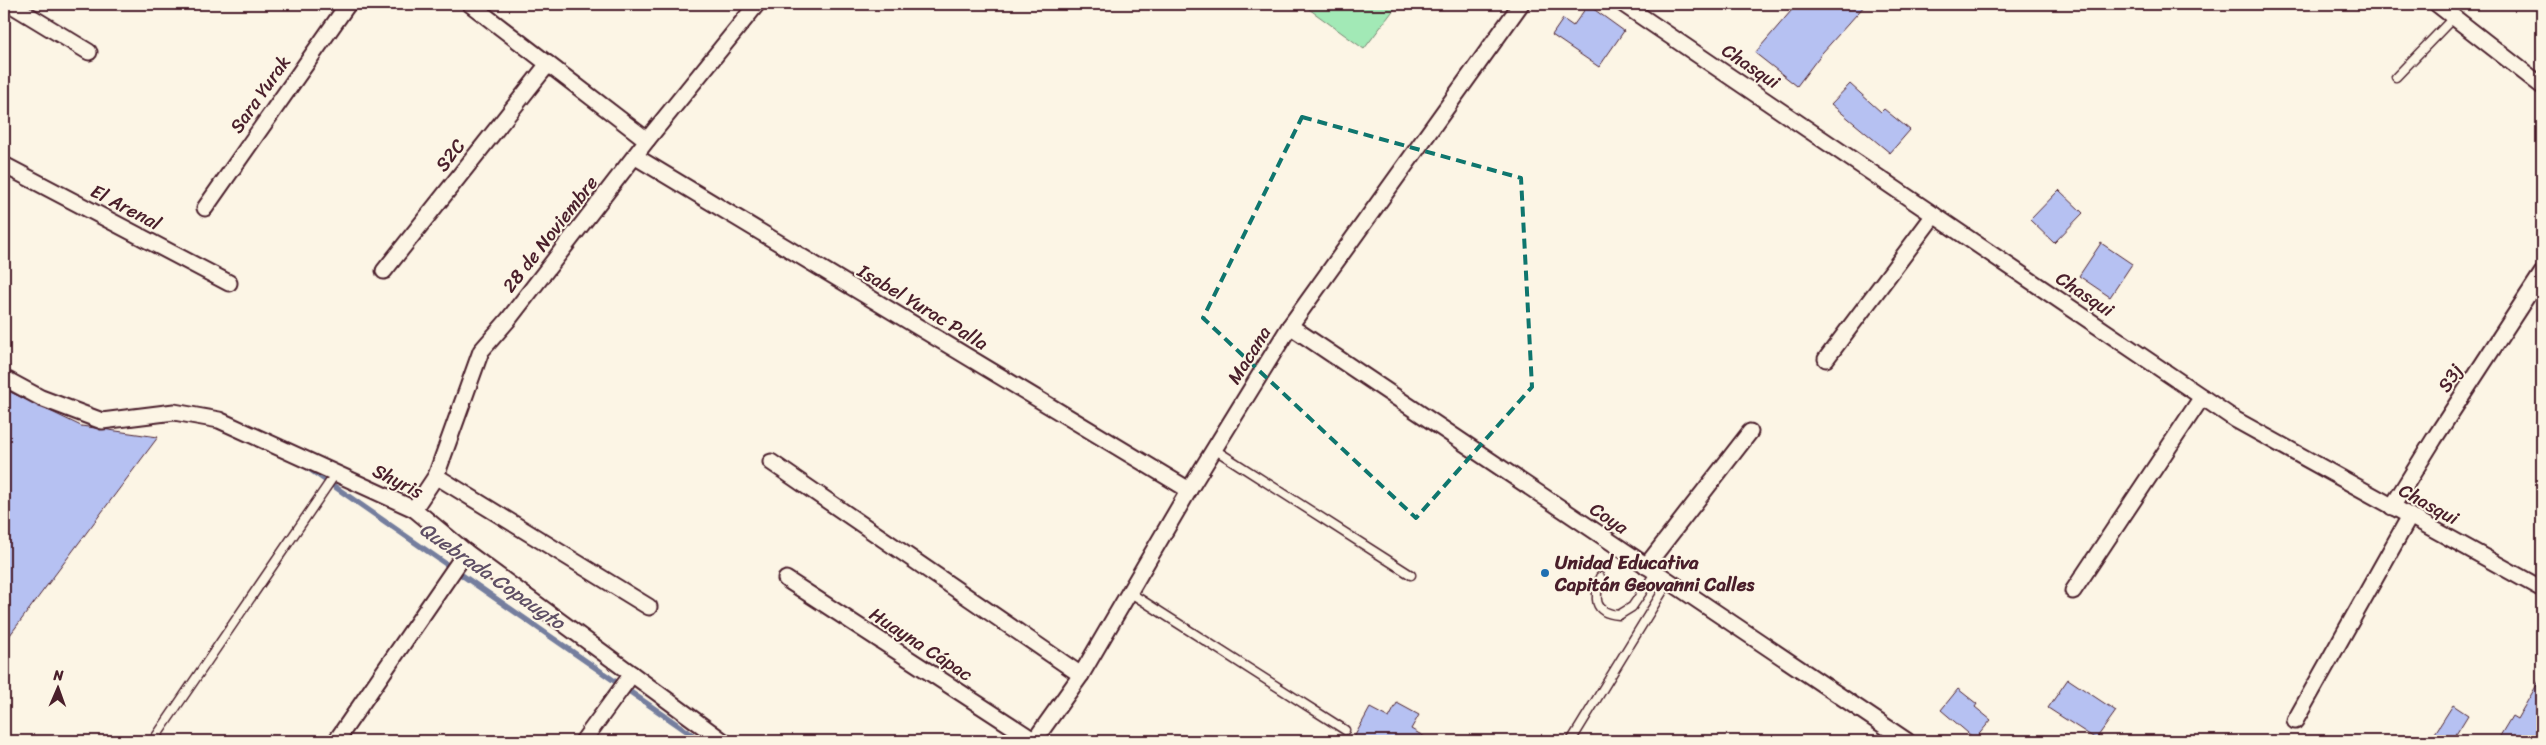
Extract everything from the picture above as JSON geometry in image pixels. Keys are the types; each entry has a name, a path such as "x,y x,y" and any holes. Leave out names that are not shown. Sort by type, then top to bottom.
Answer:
{"street":[{"path":"10,4 89,52"},
{"name":"Sara Yurak","path":"205,208 348,4"},
{"path":"470,4 647,140"},
{"name":"28 de Noviembre","path":"414,509 436,476 481,351 508,320 636,157 647,140 757,4"},
{"name":"Macana","path":"1034,741 1081,675 1189,490 1290,326 1522,4"},
{"name":"Chasqui","path":"1623,4 2236,420 2542,589"},
{"path":"2437,4 2542,86"},
{"name":"S2C","path":"384,271 548,64"},
{"name":"Isabel Yurac Palla","path":"636,157 1189,490"},
{"name":"El Arenal","path":"4,165 229,283"},
{"path":"1826,358 1934,215"},
{"name":"S3j","path":"2392,507 2542,273"},
{"name":"Coya","path":"1290,326 1907,741"},
{"name":"Shyris","path":"4,378 41,398 102,421 174,412 219,420 414,509 466,552 723,741"},
{"path":"2073,591 2202,397"},
{"path":"1651,569 1750,432"},
{"path":"771,462 1081,675"},
{"path":"436,476 649,607"},
{"path":"2295,722 2410,516"},
{"path":"336,741 466,552"},
{"name":"Huayna Cápac","path":"786,579 1034,741"},
{"path":"583,741 632,674"}],"lane":[{"path":"2396,77 2454,17"},
{"path":"1214,449 1411,575"},
{"path":"153,741 336,473"},
{"path":"1600,577 1596,602 1602,610 1619,615 1632,607 1651,569"},
{"path":"1571,741 1670,581"},
{"path":"1129,592 1345,730"}],"highlighted area":[{"path":"1302,117 1521,178 1532,387 1416,518 1203,318"}],"green space":[{"path":"1302,4 1398,4 1364,49"}],"building":[{"path":"1797,4 1866,4 1822,53 1797,86 1755,53"},
{"path":"1588,5 1624,31 1599,67 1552,35 1563,19 1573,26"},
{"path":"1850,84 1881,112 1884,109 1910,130 1890,153 1831,104"},
{"path":"2059,190 2083,213 2054,243 2030,220"},
{"path":"2101,243 2132,264 2110,297 2079,276"},
{"path":"4,389 81,426 158,437 4,643"},
{"path":"2542,676 2542,741 2497,741 2512,716 2517,719"},
{"path":"2068,679 2116,711 2096,739 2048,708"},
{"path":"1958,689 1977,704 1975,707 1991,720 1975,739 1941,710"},
{"path":"1397,703 1419,715 1411,729 1432,741 1352,741 1370,708 1389,718"},
{"path":"2453,705 2468,715 2452,741 2430,741"}],"waterway":[{"name":"Quebrada Copaugto","path":"305,466 701,741"}],"place":[{"name":"Unidad Educativa Capitán Geovanni Calles","path":"1545,573"}]}
